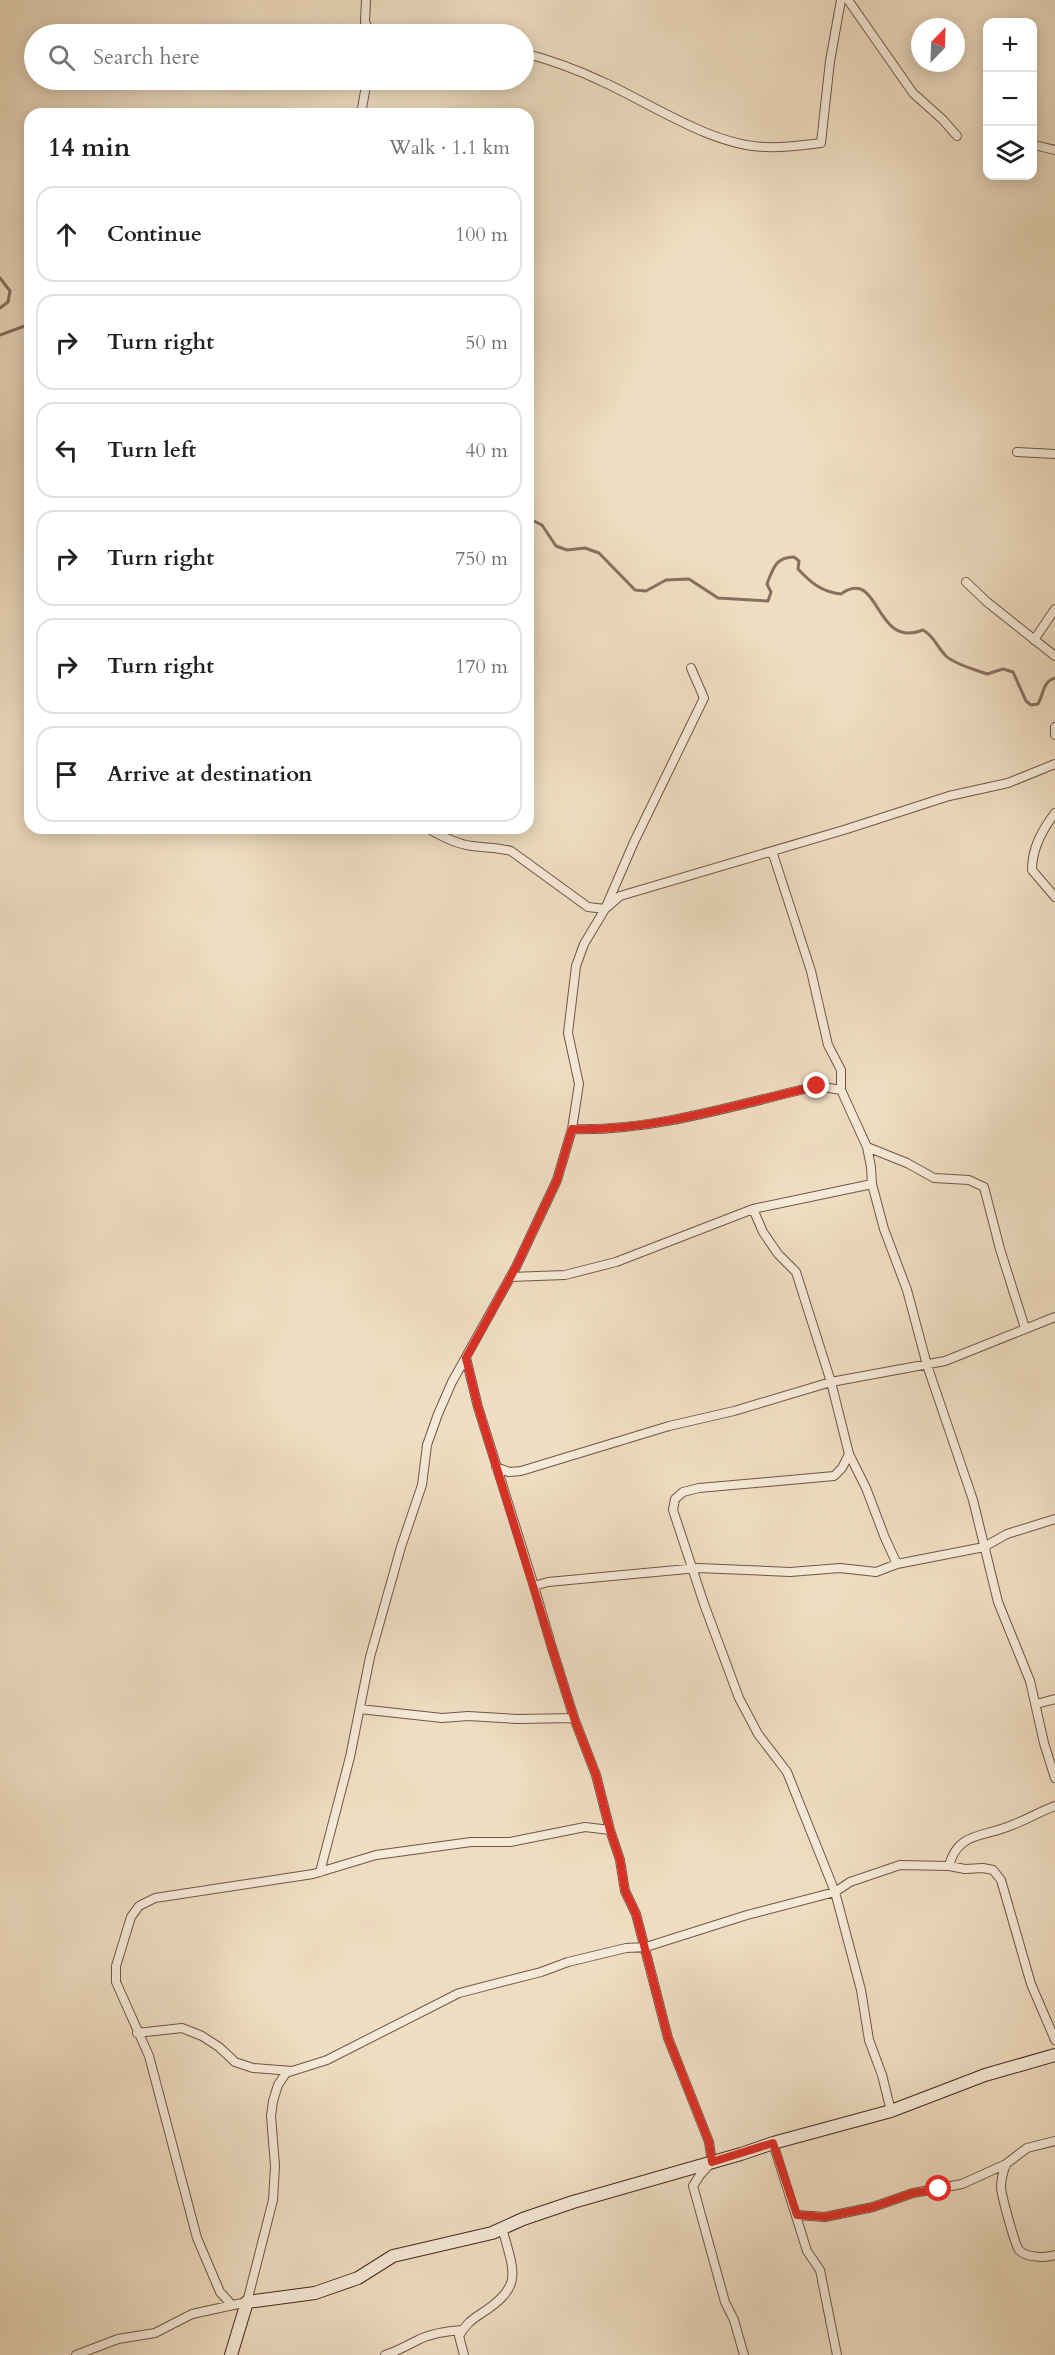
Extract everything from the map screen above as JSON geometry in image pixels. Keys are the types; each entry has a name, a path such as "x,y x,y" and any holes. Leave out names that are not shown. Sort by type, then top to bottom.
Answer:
{"street":[{"path":"366,0 366,24"},
{"path":"534,55 600,81 701,131 733,141 765,147 821,143 830,61 841,0"},
{"path":"848,0 913,93 957,136"},
{"path":"362,108 365,90"},
{"path":"1037,146 1055,150"},
{"path":"1017,452 1055,454"},
{"path":"966,582 987,602 1055,656"},
{"path":"1034,640 1055,609"},
{"path":"320,1872 350,1757 370,1657 401,1547 422,1485 427,1445 438,1414 510,1277 557,1180 572,1129 579,1084 568,1033 576,966 584,944 605,909 634,842 704,698 691,668"},
{"path":"1055,727 1055,735"},
{"path":"438,834 471,846 496,847 511,851 588,907 605,909 620,896 949,796 1008,783 1055,764"},
{"path":"1055,813 1046,825 1032,853 1032,870 1055,897"},
{"path":"772,851 811,971 828,1045 841,1071 841,1090 867,1147 872,1184 884,1229 907,1290 927,1365 973,1500 998,1602 1030,1681 1044,1743 1055,1778"},
{"path":"572,1129 597,1130 637,1126 817,1086 841,1090"},
{"path":"867,1147 907,1163 934,1178 969,1180 984,1187 1025,1328"},
{"path":"510,1277 565,1275 616,1262 753,1209 872,1184"},
{"path":"753,1209 763,1232 778,1254 795,1272 831,1382 849,1454 866,1488 897,1564"},
{"path":"496,1467 509,1472 521,1471 669,1426 734,1411 831,1382 927,1365 966,1354 1055,1317"},
{"path":"466,1358 478,1407 574,1718 596,1775 620,1860 625,1891 636,1914 646,1947 668,2038 709,2142 712,2162"},
{"path":"849,1454 842,1468 834,1476 699,1488 683,1492 675,1499 673,1510 704,1604 739,1698 758,1734 787,1772 835,1892 861,1990 869,2040 882,2075 891,2111"},
{"path":"534,1586 548,1582 693,1569 790,1572 840,1568 876,1572 897,1564 984,1547 1007,1534 1055,1519"},
{"path":"1036,1704 1055,1699"},
{"path":"360,1709 442,1718 468,1716 518,1719 574,1718"},
{"path":"949,1866 952,1855 968,1838 1007,1828 1055,1806"},
{"path":"231,2304 220,2292 197,2238 149,2056 116,1982 116,1966 131,1917 138,1906 155,1898 320,1872 376,1855 471,1842 510,1842 585,1827 610,1830"},
{"path":"232,2353 273,2200 275,2166 271,2116 278,2085 286,2073 327,2060 363,2044 459,1993 541,1972 577,1960 626,1948 646,1947 835,1892 850,1882 900,1865 983,1868 993,1870 1001,1880 1031,1984 1055,2040"},
{"path":"137,2033 182,2028 202,2036 219,2047 235,2062 253,2068 292,2071"},
{"path":"76,2355 118,2339 155,2333 192,2314 231,2304 315,2293 358,2278 393,2256 492,2233 523,2218 573,2202 891,2111 985,2075 1055,2055"},
{"path":"797,2215 825,2217 873,2207 913,2193 962,2184 1006,2164 1027,2148 1055,2141"},
{"path":"773,2143 807,2251 820,2270 834,2354"},
{"path":"712,2162 693,2186 725,2302 734,2320 744,2355"},
{"path":"1006,2164 1001,2177 1001,2190 1013,2238 1020,2250 1030,2255 1055,2255"},
{"path":"464,2355 459,2336 464,2325 500,2302 513,2279 502,2228"},
{"path":"385,2355 403,2349 420,2339 443,2332 462,2330"}],"waterway":[{"path":"0,278 10,291 8,302 0,308"},
{"path":"0,335 24,326"},
{"path":"534,521 542,525 556,546 567,550 585,548 599,553 635,590 646,591 666,580 689,579 718,598 768,601 771,592 767,584 773,568 779,561 794,557 799,561 798,569 817,586 841,594 854,588 864,591 895,629 907,633 923,630 930,635 946,656 955,662 987,674 1003,669 1013,672 1026,701 1031,705 1038,704 1045,685 1055,678"}],"route":[{"path":"817,1086 637,1126 597,1130 572,1129 557,1180 516,1267 466,1358 478,1407 552,1648 574,1718 596,1775 620,1860 625,1891 636,1914 649,1958 668,2038 709,2142 712,2162 773,2143 797,2215 825,2217 873,2207 913,2193 939,2189"}]}
